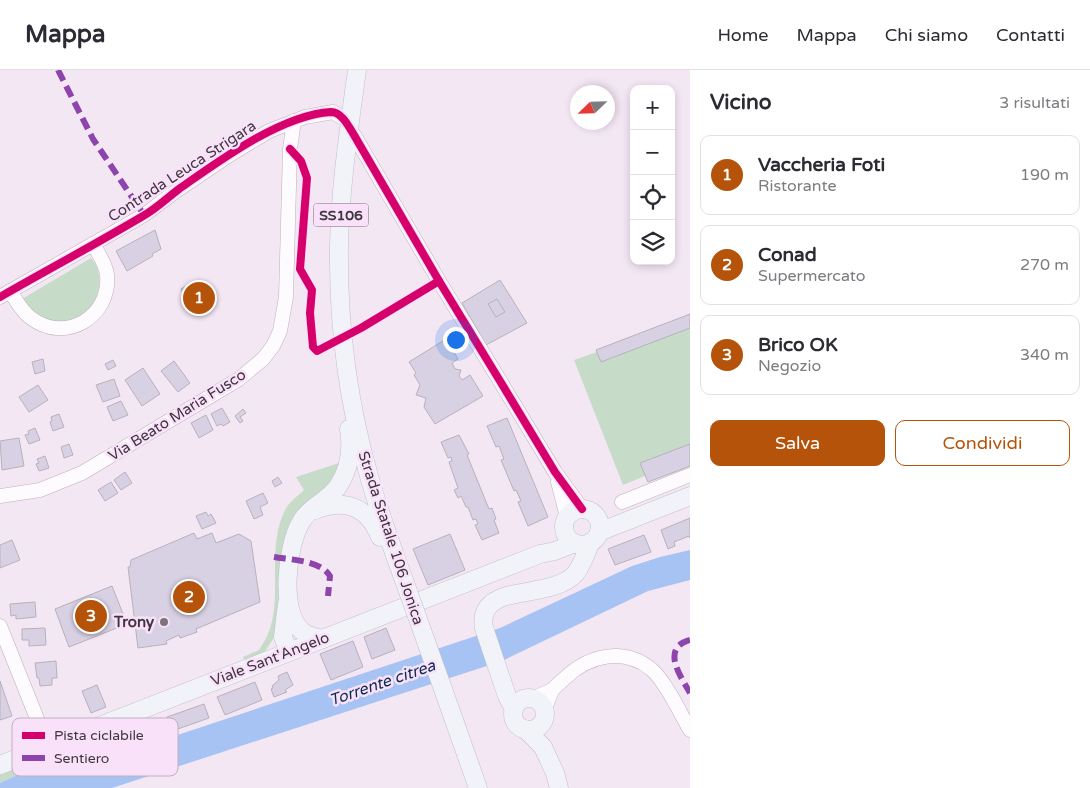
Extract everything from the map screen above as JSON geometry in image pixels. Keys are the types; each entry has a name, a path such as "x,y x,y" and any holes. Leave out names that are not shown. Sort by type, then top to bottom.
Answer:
{"main road":[{"name":"Strada Statale 106 Jonica","path":"357,70 342,196 340,240 342,313 346,362 354,413 367,468 381,515 478,788"},
{"path":"291,651 283,637 289,613 288,576 296,530 313,507 333,492 340,484 349,462 351,441 344,400 346,362"},
{"name":"Viale Sant'Angelo","path":"120,718 540,554 543,549 557,539 581,529 633,518 690,496"},
{"path":"310,511 338,504 355,508 365,514 375,526 395,572 407,589"},
{"path":"560,788 543,747 532,707 500,675 484,628 483,617 485,610 495,600 564,582 574,575 579,569 581,529"},
{"path":"289,613 300,631 323,639"},
{"path":"263,662 278,637 289,613"},
{"path":"532,707 514,719 516,724 525,729 543,747"},
{"path":"460,737 471,749 485,788"},
{"name":"Viale Sant'Angelo","path":"0,765 12,760"}],"street":[{"name":"Contrada Leuca Strigara","path":"5,294 144,215 231,154 269,131 304,117 337,114"},
{"name":"Via Beato Maria Fusco","path":"0,496 40,490 82,473 238,379 263,359 273,346 280,332 286,297 290,149 294,121"},
{"path":"354,135 439,281 555,472 581,529"},
{"path":"5,294 30,318 44,326 60,329 76,326 91,318 101,305 107,290 107,274 93,244"},
{"path":"622,502 690,474"},
{"path":"0,626 37,718"},
{"path":"532,707 571,672 593,659 617,655 640,662 657,675 690,730"}],"green space":[{"path":"91,258 99,273 99,282 96,299 85,314 74,321 61,322 43,319 30,311 22,299"},
{"path":"690,314 690,466 648,482 645,476 623,485 574,360"},
{"path":"345,461 343,470 307,507 277,633 262,656 246,663 243,657 259,650 270,628 274,611 275,553 280,524 287,507 304,490 296,477"},
{"path":"12,768 12,776 15,776 0,783 0,773"}],"water":[{"name":"Torrente citrea","path":"690,550 690,580 648,591 502,661 178,767 178,735 500,628 632,566"},
{"path":"15,776 149,776 112,788 0,788 0,783"}],"building":[{"path":"155,230 161,249 152,254 153,256 127,271 116,251"},
{"path":"500,280 527,323 486,345 462,303"},
{"path":"194,282 198,288 184,295 181,289"},
{"path":"204,285 214,302 209,305 199,288"},
{"path":"204,299 208,306 196,313 192,307"},
{"path":"497,299 505,312 496,317 488,304"},
{"path":"690,314 690,328 601,362 596,350"},
{"path":"446,339 458,359 452,363 455,369 461,370 459,376 462,380 470,375 483,396 435,424 424,407 426,398 416,395 420,385 414,375 416,373 409,362"},
{"path":"43,359 45,371 35,374 32,362"},
{"path":"113,360 116,366 108,370 105,364"},
{"path":"174,361 190,383 178,392 161,371"},
{"path":"143,368 160,394 142,406 125,380"},
{"path":"114,379 120,396 103,402 96,385"},
{"path":"38,385 48,400 29,412 19,397"},
{"path":"121,401 128,415 113,421 107,407"},
{"path":"222,408 230,422 223,426 221,424 217,426 211,414"},
{"path":"243,409 246,413 240,417 243,421 240,423 235,416"},
{"path":"59,414 64,427 53,431 50,422 52,421 51,417"},
{"path":"206,415 213,430 199,438 191,423"},
{"path":"507,418 548,517 528,526 518,502 521,501 516,490 514,491 501,460 504,459 499,446 496,447 487,426"},
{"path":"35,428 40,440 29,444 25,435 29,434 28,431"},
{"path":"459,435 469,454 467,455 489,509 492,508 496,519 494,520 499,533 482,540 475,525 478,524 476,519 473,520 468,507 466,507 461,496 458,498 454,490 458,488 449,462 452,461 451,457 448,458 441,442"},
{"path":"19,438 24,466 2,470 0,441"},
{"path":"69,444 73,455 64,458 61,447"},
{"path":"690,444 690,466 648,482 640,463"},
{"path":"45,456 49,468 39,471 36,464 39,463 37,459"},
{"path":"125,472 132,483 121,490 114,480"},
{"path":"278,477 282,483 275,487 272,481"},
{"path":"111,482 118,493 105,501 98,490"},
{"path":"263,493 268,503 260,507 263,515 254,519 246,501"},
{"path":"206,512 208,516 211,514 216,523 202,529 196,516"},
{"path":"690,518 690,538 689,536 674,542 675,546 668,549 661,530"},
{"path":"194,533 197,539 212,533 216,543 239,534 251,541 260,602 196,629 197,632 180,638 179,635 166,641 167,644 138,648 128,567 130,567 131,560"},
{"path":"450,534 465,570 428,585 413,549"},
{"path":"644,535 651,552 615,565 608,549"},
{"path":"12,540 20,560 0,568 0,545"},
{"path":"112,586 127,624 69,647 55,609"},
{"path":"35,602 36,617 16,619 16,615 11,616 10,604"},
{"path":"45,628 46,645 29,646 29,640 22,640 22,629"},
{"path":"386,628 395,650 372,659 364,637"},
{"path":"353,641 363,667 331,680 320,654"},
{"path":"56,661 57,678 52,678 52,685 40,686 35,663"},
{"path":"287,672 293,685 285,690 287,692 274,697 271,689 273,688 272,686 279,680 278,676"},
{"path":"0,681 12,716 0,720"},
{"path":"255,682 262,700 225,715 217,697"},
{"path":"97,685 106,707 91,713 82,691"},
{"path":"204,704 209,718 178,729 178,718 167,717"}],"marked path":[{"path":"58,70 93,139 144,215"},
{"path":"274,557 305,562 320,567 330,576 328,596"},
{"path":"690,640 681,644 676,649 674,656 678,671 690,693"}],"cycle path":[{"path":"0,297 148,213 231,153 271,130 312,115 331,112 339,114 350,128 439,281 555,472 582,509"},
{"path":"290,149 301,161 307,178 300,269 312,290 310,313 313,347 317,351 361,328 439,281"}],"place":[{"name":"Vaccheria Foti","path":"199,298"},
{"name":"Conad","path":"189,597"},
{"name":"Brico OK","path":"91,616"},
{"name":"Trony","path":"164,622"}]}
